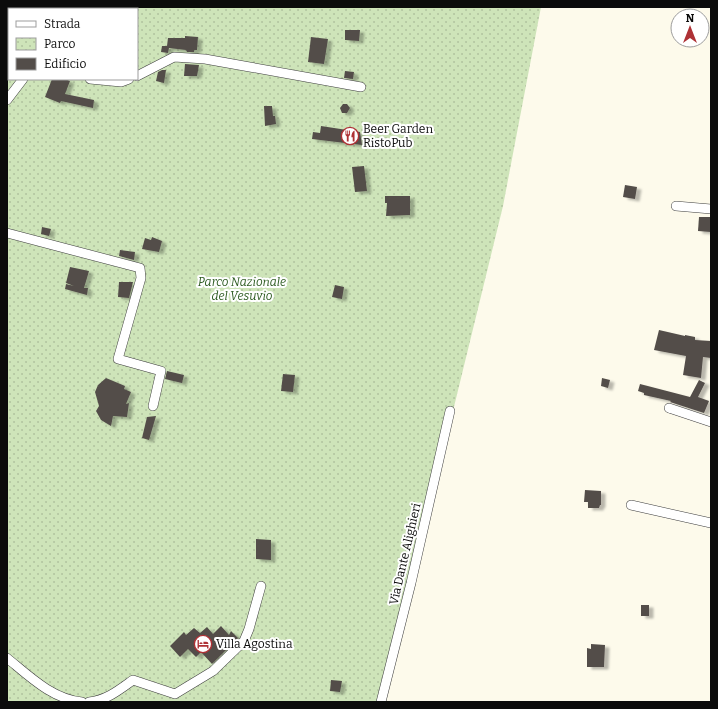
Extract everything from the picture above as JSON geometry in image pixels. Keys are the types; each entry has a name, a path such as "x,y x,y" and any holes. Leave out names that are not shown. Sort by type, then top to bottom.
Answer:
{"street":[{"path":"138,75 174,57 182,57 205,59 361,87"},
{"path":"7,100 22,80"},
{"path":"100,80 121,82 126,80"},
{"path":"676,206 711,209"},
{"path":"7,233 140,268 141,278 118,359 161,371 153,406"},
{"path":"669,408 711,422"},
{"name":"Via Dante Alighieri","path":"381,702 411,583 450,411"},
{"path":"631,505 711,523"},
{"path":"89,702 98,701 114,694 133,680 174,694 213,671 244,641 249,629 261,586"},
{"path":"7,658 40,686 60,696 82,702"}],"green space":[{"name":"Parco Nazionale del Vesuvio","path":"7,7 541,7 503,206 451,419 385,702 7,702"}],"building":[{"path":"345,30 360,30 359,41 345,40"},
{"path":"185,36 198,37 197,50 194,50 194,52 187,52 186,50 169,48 168,53 161,52 162,46 167,46 168,38 185,38"},
{"path":"311,37 328,39 324,64 308,62"},
{"path":"185,64 199,65 197,76 184,76"},
{"path":"166,70 164,83 156,81 158,72"},
{"path":"345,71 354,72 353,79 344,78"},
{"path":"52,80 68,80 70,81 65,94 94,100 93,108 61,101 60,103 45,97"},
{"path":"343,104 347,104 350,108 347,113 342,113 340,108"},
{"path":"264,106 272,106 276,124 265,126"},
{"path":"321,126 360,132 362,145 312,139 313,132 320,133"},
{"path":"364,166 367,191 355,192 352,167"},
{"path":"625,185 637,187 635,199 623,197"},
{"path":"385,196 410,196 410,215 386,216 387,203 385,203"},
{"path":"699,217 711,217 711,232 698,231"},
{"path":"42,227 51,229 49,236 41,234"},
{"path":"152,237 162,241 159,252 142,249 145,238 151,240"},
{"path":"120,250 135,252 134,260 119,256"},
{"path":"70,267 89,271 84,288 88,288 87,295 65,289 66,284 74,286 66,283"},
{"path":"119,282 133,282 129,298 118,297"},
{"path":"335,285 344,287 342,299 332,297"},
{"path":"659,330 695,337 695,340 711,341 711,358 703,357 701,378 683,375 686,356 654,350"},
{"path":"167,371 184,375 182,383 165,379"},
{"path":"283,374 295,375 293,392 281,391"},
{"path":"106,378 125,386 124,389 131,392 126,404 129,403 127,417 113,416 111,426 101,420 96,411 99,406 95,392 98,385"},
{"path":"602,378 610,380 608,388 601,386"},
{"path":"699,380 705,383 698,397 709,401 704,413 670,402 671,401 644,395 644,393 638,391 640,384 690,397"},
{"path":"156,416 149,440 142,438 147,417"},
{"path":"585,490 601,491 601,505 599,508 588,508 588,502 584,502"},
{"path":"256,539 271,540 271,560 256,559"},
{"path":"641,605 649,605 649,616 641,616"},
{"name":"Villa Agostina","path":"221,626 229,635 231,631 238,638 212,664 201,652 196,657 188,649 180,657 170,646 184,632 186,635 194,628 200,633 207,627 213,634"},
{"path":"591,644 605,645 604,667 587,667 587,648 591,649"},
{"path":"331,680 342,681 340,692 330,691"}],"place":[{"name":"Beer Garden RistoPub","path":"350,136"},
{"name":"Villa Agostina","path":"203,644"}]}
